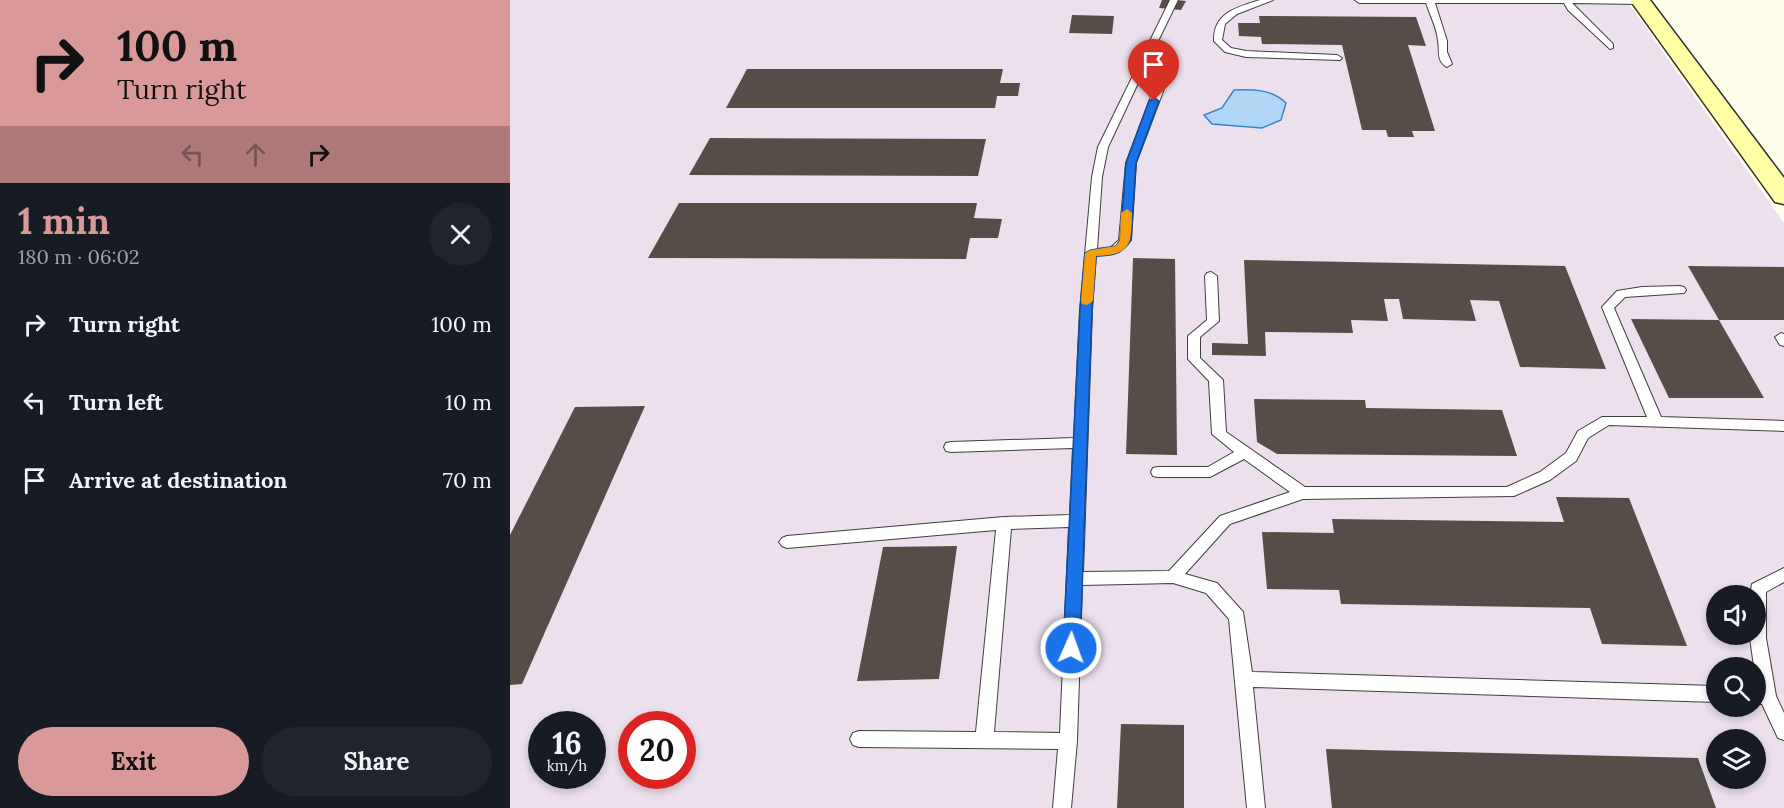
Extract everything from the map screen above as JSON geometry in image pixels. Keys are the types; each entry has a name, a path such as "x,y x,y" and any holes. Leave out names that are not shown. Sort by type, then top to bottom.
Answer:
{"main road":[{"path":"1640,0 1784,196"}],"lane":[{"path":"1062,808 1068,741 1086,310 1097,177 1103,147 1174,0"},
{"path":"1269,0 1235,11 1225,18 1218,25 1218,41 1228,50 1246,54 1337,58"},
{"path":"1359,0 1640,0"},
{"path":"1566,0 1571,8 1610,46"},
{"path":"1431,1 1443,41 1442,52 1447,64"},
{"path":"1091,253 1110,252 1120,248 1125,240 1131,163 1162,81 1137,78"},
{"path":"1211,276 1213,321 1194,336 1194,359 1216,380 1219,434 1302,493"},
{"path":"1656,421 1608,307 1621,294 1680,290"},
{"path":"1173,577 1225,520 1302,493 1509,492 1554,470 1570,457 1583,435 1607,420 1784,426"},
{"path":"951,447 1081,443"},
{"path":"1158,472 1210,472 1244,452"},
{"path":"788,542 1004,523 1077,521"},
{"path":"984,740 1004,523"},
{"path":"1759,657 1758,590 1784,574"},
{"path":"1074,579 1173,577 1211,588 1237,617 1256,808"},
{"path":"1244,679 1706,694"},
{"path":"1766,704 1784,732"},
{"path":"859,739 1068,741"}],"shaded area":[{"path":"510,0 1626,0 1784,223 1784,808 510,808"}],"water":[{"path":"1234,90 1268,92 1280,98 1286,103 1281,120 1262,128 1212,124 1204,115 1222,108"}],"building":[{"path":"1162,0 1186,1 1181,10 1159,8"},
{"path":"1072,15 1114,16 1112,34 1069,33"},
{"path":"1259,16 1416,17 1426,46 1408,45 1435,131 1412,131 1414,137 1388,137 1386,130 1362,130 1342,45 1262,44 1261,37 1239,36 1238,23 1260,23"},
{"path":"747,69 1003,69 1000,83 1020,83 1018,96 997,96 995,108 726,108"},
{"path":"710,138 986,139 978,176 689,175"},
{"path":"679,203 977,203 974,218 1002,219 998,238 970,238 966,259 648,258"},
{"path":"1133,258 1175,259 1177,455 1126,454"},
{"path":"1244,260 1565,266 1606,369 1520,367 1499,301 1470,300 1476,321 1403,319 1399,299 1384,299 1388,321 1351,320 1353,333 1265,332 1266,356 1212,355 1212,343 1248,344"},
{"path":"1688,266 1784,267 1784,320 1719,320"},
{"path":"1631,319 1719,320 1764,398 1669,398"},
{"path":"1254,399 1365,400 1366,408 1502,410 1517,456 1277,454 1257,442"},
{"path":"645,406 522,684 510,685 510,535 575,407"},
{"path":"1556,497 1629,498 1687,646 1602,644 1590,608 1341,604 1339,590 1267,589 1262,532 1334,533 1332,519 1564,522"},
{"path":"957,546 939,679 857,681 883,547"},
{"path":"1121,724 1184,725 1184,808 1117,808"},
{"path":"1326,749 1698,758 1706,780 1706,789 1709,789 1716,808 1332,808"}],"slow traffic":[{"path":"1087,301 1091,253 1110,252 1120,248 1125,240 1127,213"}],"route":[{"path":"1071,648 1086,310 1091,253 1110,252 1120,248 1125,240 1131,163 1154,101"}]}
